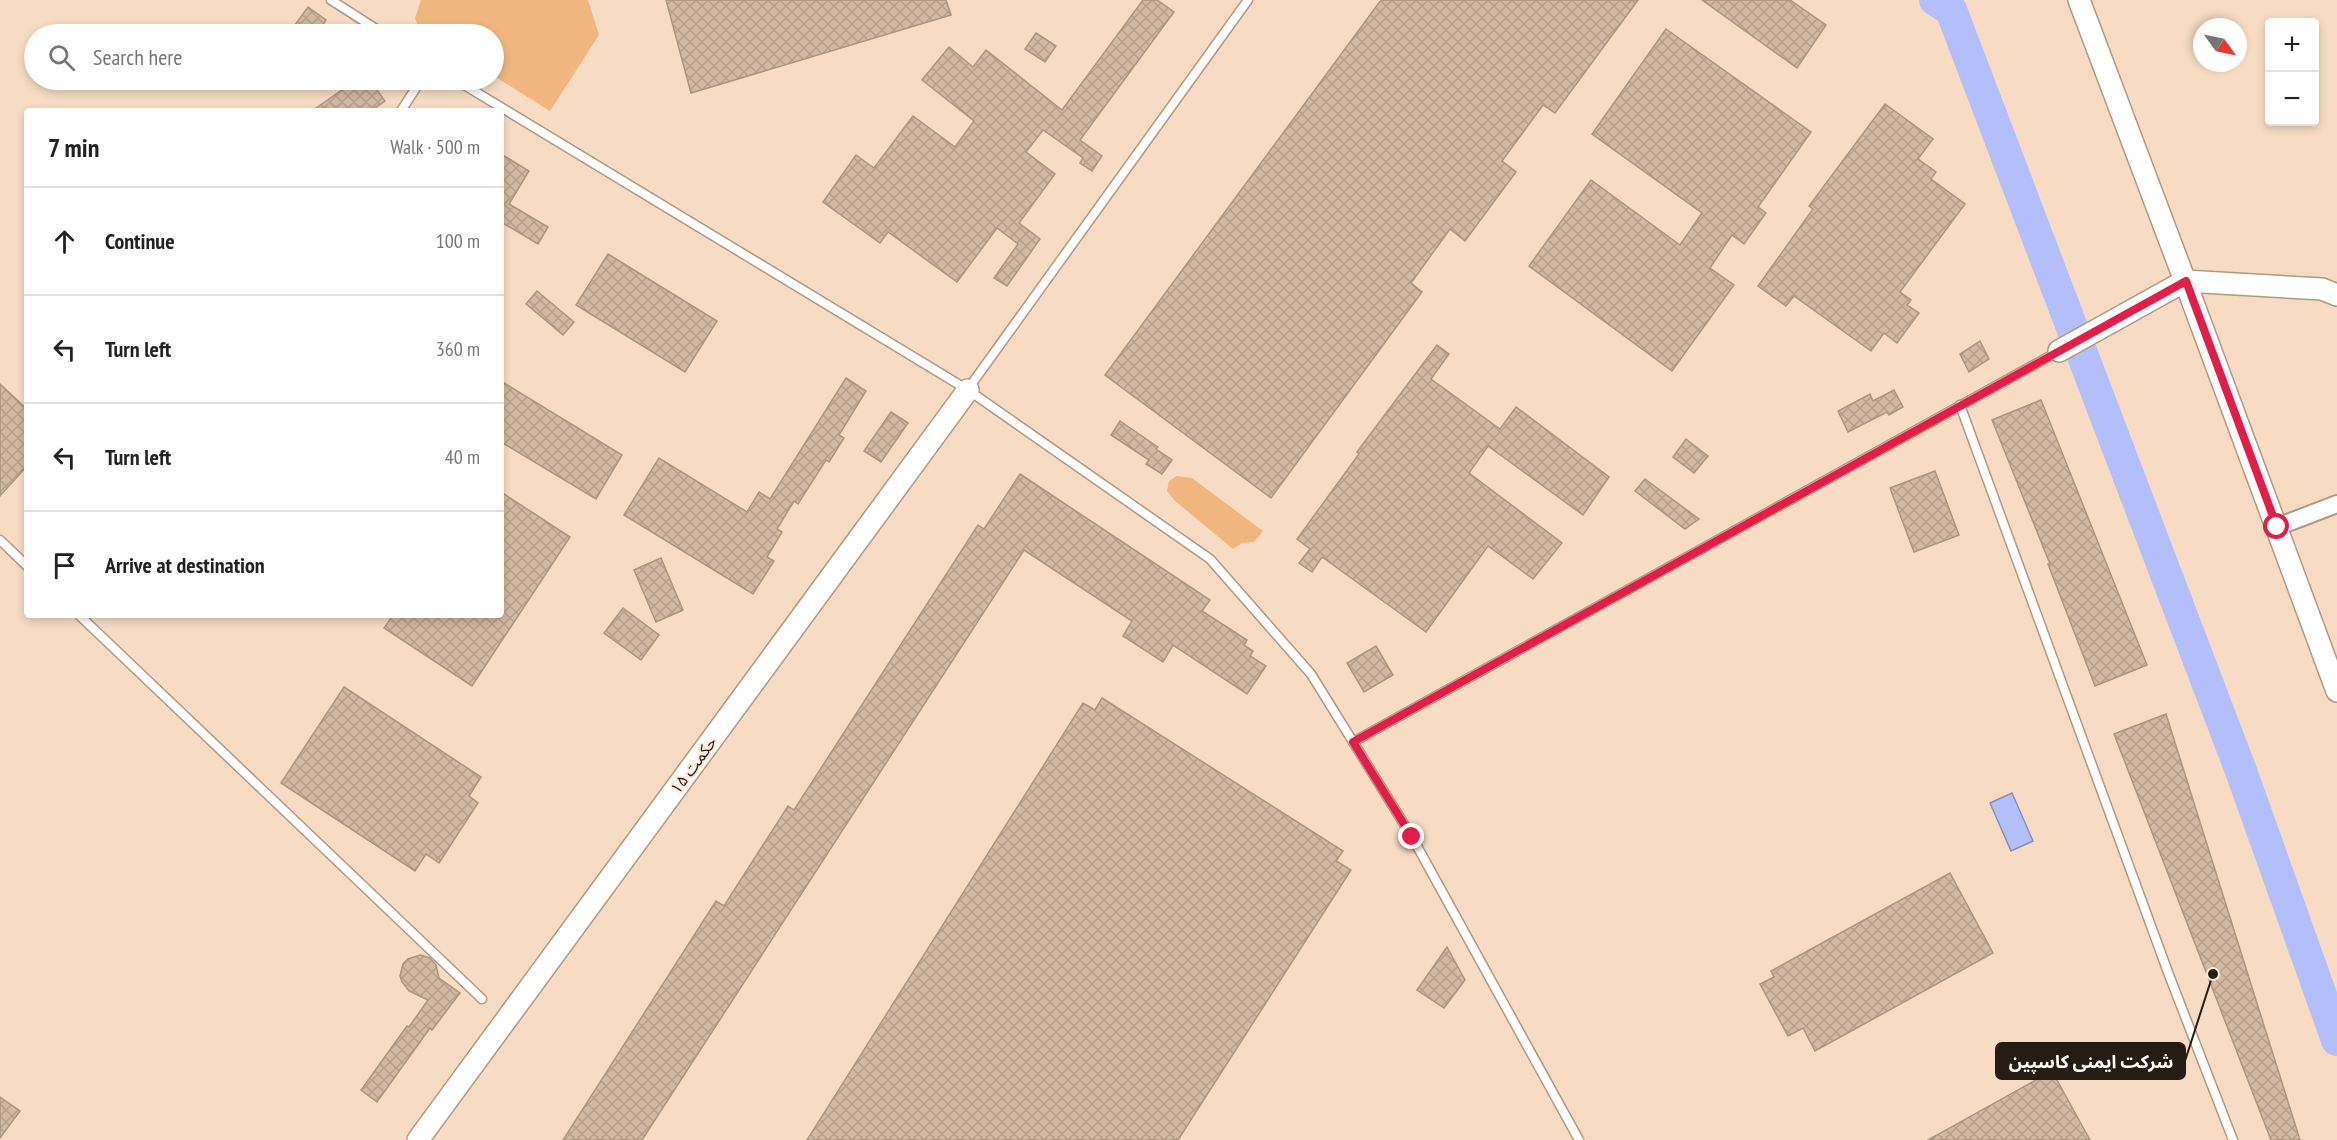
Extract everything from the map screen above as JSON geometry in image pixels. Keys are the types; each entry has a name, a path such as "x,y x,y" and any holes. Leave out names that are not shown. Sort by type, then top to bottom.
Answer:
{"street":[{"path":"2079,0 2186,281 2337,691"},
{"path":"2059,351 2186,281 2322,289 2337,296"},
{"name":"حکمت ۱۵","path":"418,1140 968,390"},
{"path":"2277,527 2337,504"}],"lane":[{"path":"331,0 368,24"},
{"path":"968,390 1248,0"},
{"path":"403,108 415,90"},
{"path":"473,90 502,108"},
{"path":"504,109 968,390 1210,559 1311,675 1412,837 1579,1140"},
{"path":"1353,742 2059,351"},
{"path":"1960,405 2169,975 2233,1140"},
{"path":"0,540 24,563"},
{"path":"82,618 482,999"}],"shaded area":[{"path":"421,0 588,0 599,35 550,111 504,82 504,24 417,24 415,18"},
{"path":"1177,476 1192,478 1263,531 1254,542 1242,543 1233,549 1175,501 1167,491 1169,481"}],"water":[{"path":"2012,793 2033,841 2011,851 1990,803"}],"building":[{"path":"666,0 946,0 951,15 691,93"},
{"path":"1143,0 1157,0 1174,12 1080,140 1102,156 1092,171 1080,163 1083,158 1043,130 1026,152 1055,174 1019,223 1040,239 1007,286 994,278 1018,244 997,228 957,282 888,232 880,243 823,202 856,155 874,168 913,116 955,147 974,121 922,80 949,47 973,67 986,50 1062,110"},
{"path":"1381,0 1638,0 1555,113 1543,105 1502,161 1516,172 1465,241 1450,229 1411,283 1422,292 1271,498 1105,375"},
{"path":"1702,0 1790,0 1826,25 1797,68"},
{"path":"308,7 326,20 323,24 296,24"},
{"path":"1666,29 1811,132 1758,207 1766,213 1744,244 1732,235 1710,268 1734,285 1672,371 1529,266 1591,180 1680,245 1702,213 1592,134"},
{"path":"1036,33 1056,46 1045,62 1025,49"},
{"path":"342,90 377,90 385,101 375,108 316,108"},
{"path":"1885,104 1933,139 1918,159 1936,172 1931,179 1965,204 1900,292 1911,300 1907,305 1919,313 1897,343 1884,333 1871,351 1794,296 1786,306 1758,286 1813,209 1809,206"},
{"path":"504,156 529,171 509,204 548,227 538,244 504,224"},
{"path":"608,254 717,321 685,372 576,305"},
{"path":"537,291 574,322 563,335 526,304"},
{"path":"1980,341 1989,359 1969,372 1960,354"},
{"path":"1437,345 1449,354 1431,379 1500,429 1516,407 1609,477 1583,515 1488,446 1469,473 1562,543 1533,579 1488,546 1426,632 1322,557 1312,572 1299,563 1310,549 1297,539 1359,454 1357,452"},
{"path":"846,378 866,391 839,435 844,438 829,462 826,460 798,504 794,501 777,529 782,532 767,557 774,561 753,594 624,515 659,458 747,512 759,492 770,499"},
{"path":"504,383 622,455 596,499 504,444"},
{"path":"0,384 24,406 24,469 0,496"},
{"path":"1894,390 1903,407 1889,415 1887,412 1848,432 1838,411 1870,394 1873,401"},
{"path":"2041,400 2147,665 2095,686 2048,564 2050,564 1992,420"},
{"path":"891,412 908,423 881,462 864,451"},
{"path":"1120,421 1158,447 1156,449 1172,460 1162,474 1146,464 1149,460 1111,435"},
{"path":"1686,439 1708,456 1694,473 1673,457"},
{"path":"1935,471 1959,535 1914,552 1890,488"},
{"path":"1020,474 1210,600 1202,611 1247,640 1244,645 1253,651 1250,656 1266,666 1247,694 1173,645 1163,662 1123,636 1132,621 1024,550 642,1140 563,1140 716,901 724,906 788,806 794,810 978,525 984,529"},
{"path":"1645,479 1699,519 1685,529 1635,491"},
{"path":"504,494 570,537 472,686 384,628 391,618 504,618"},
{"path":"661,558 683,610 656,622 634,570"},
{"path":"623,608 659,635 641,660 604,633"},
{"path":"1376,646 1393,675 1364,692 1347,663"},
{"path":"344,687 481,777 469,796 478,803 439,863 426,854 415,871 281,783"},
{"path":"1102,698 1343,851 1336,861 1351,870 1178,1140 807,1140 1083,703 1095,710"},
{"path":"2166,714 2300,1140 2271,1140 2114,734"},
{"path":"1950,873 1993,953 1815,1051 1803,1028 1788,1036 1760,984 1774,977 1771,971"},
{"path":"1447,947 1465,980 1444,1008 1417,990"},
{"path":"420,955 430,958 436,965 439,978 460,993 432,1030 430,1028 377,1102 361,1090 428,1000 409,991 400,976 403,964 408,959"},
{"path":"2052,1071 2090,1140 1928,1140"},
{"path":"0,1097 20,1111 0,1138"}],"waterway":[{"path":"1935,0 1951,10 2241,771 2337,1040"}],"place":[{"name":"شرکت ایمنی کاسپین","path":"2213,974"}],"route":[{"path":"1412,837 1353,742 2186,281 2277,527"}]}
